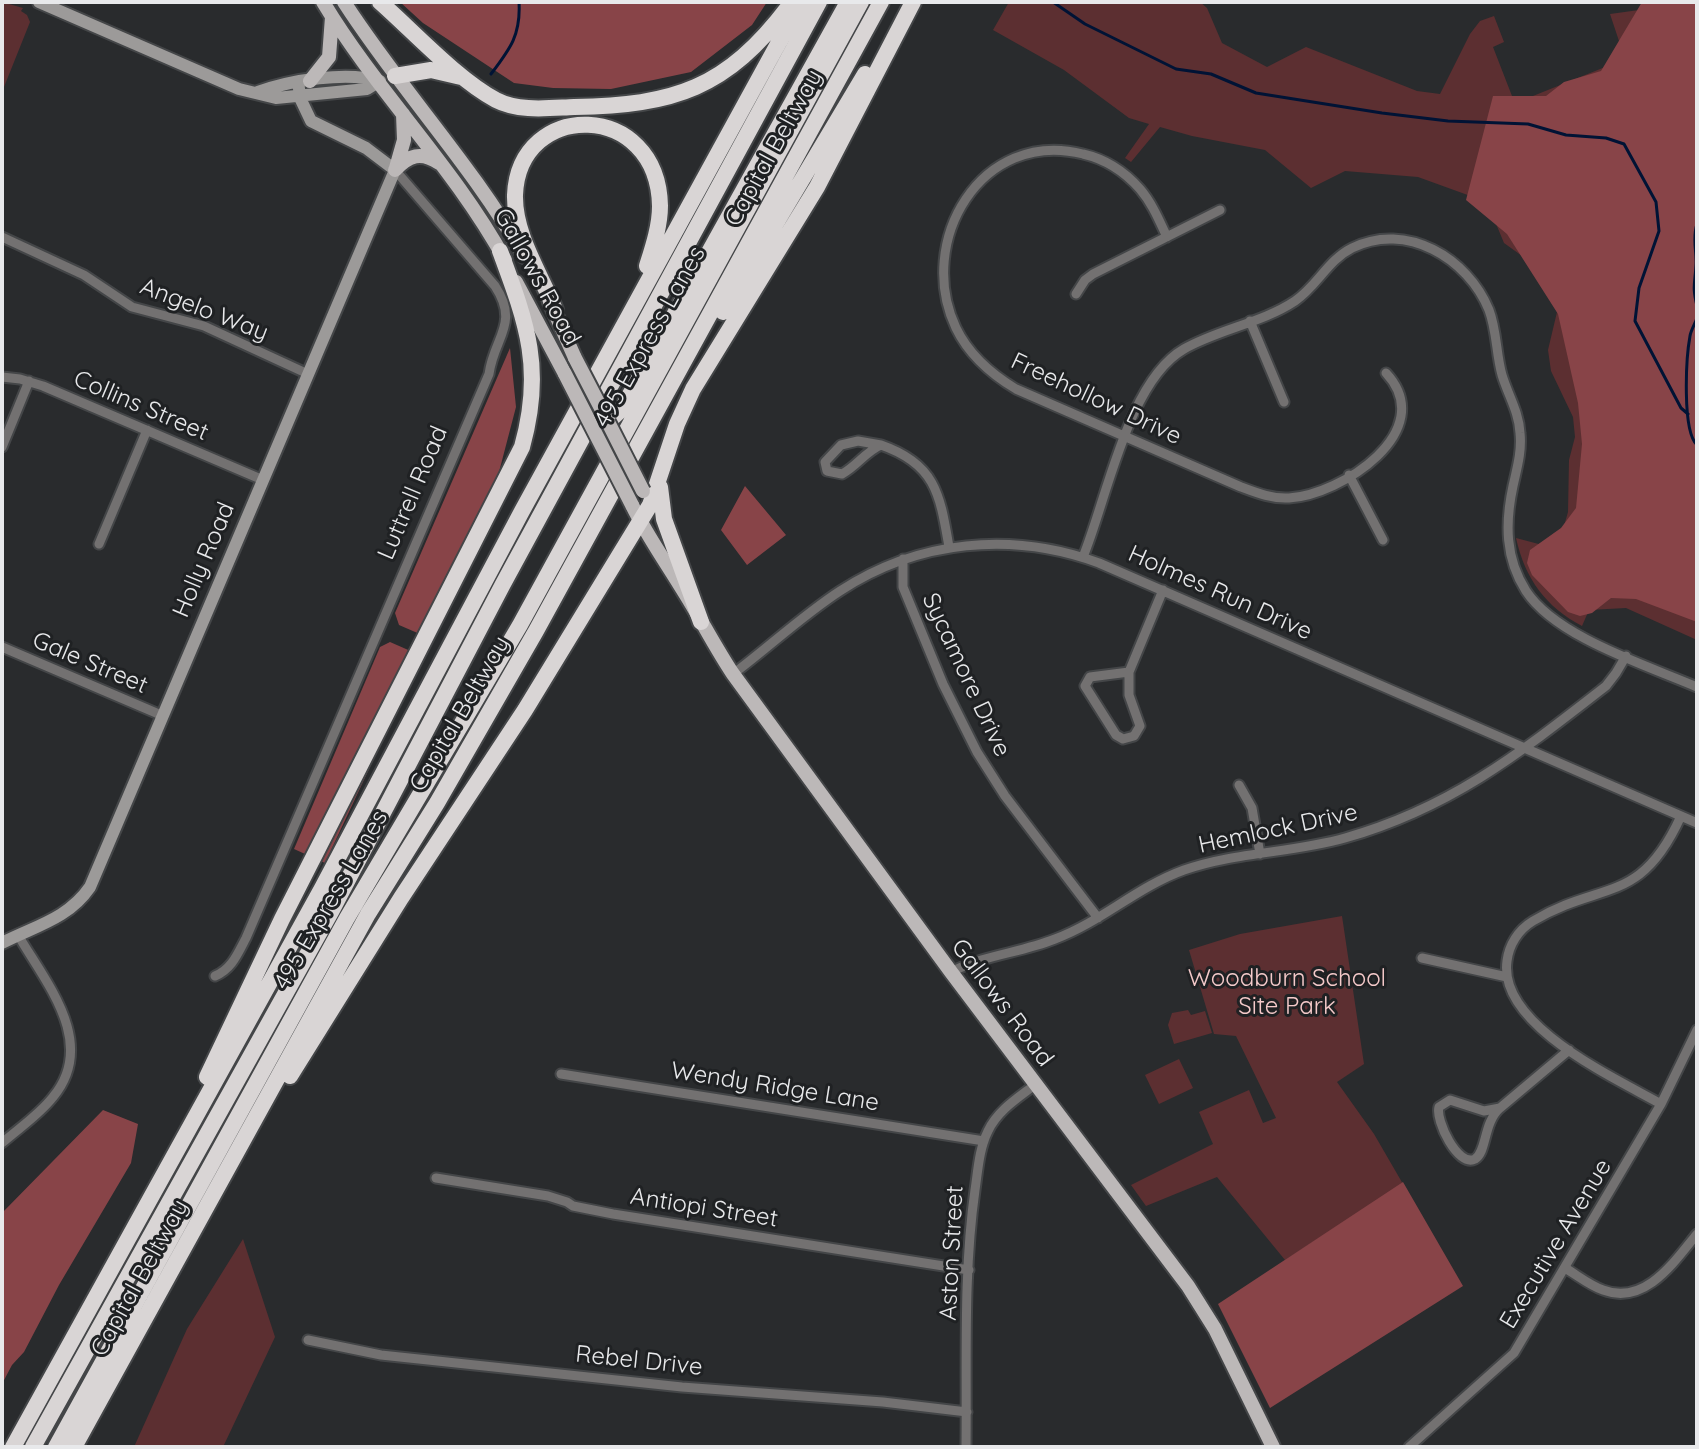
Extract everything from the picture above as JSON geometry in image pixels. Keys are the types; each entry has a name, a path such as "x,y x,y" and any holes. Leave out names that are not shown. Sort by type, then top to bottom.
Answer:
{"highway":[{"path":"380,2 462,77 498,101 540,108 660,101 700,87 738,61 769,31 792,2"},
{"name":"Capital Beltway","path":"13,1447 353,832 522,511 801,2"},
{"name":"495 Express Lanes","path":"33,1447 332,910 503,584 819,2"},
{"path":"620,404 835,2"},
{"path":"601,420 620,404 848,2"},
{"name":"495 Express Lanes","path":"56,1447 347,918 520,625 861,2"},
{"name":"Capital Beltway","path":"74,1447 368,914 437,803 536,631 881,2"},
{"path":"536,631 911,2"},
{"path":"701,622 664,519 660,498 661,478 677,424 693,389 817,187 911,2"},
{"path":"387,78 431,70 462,77"},
{"path":"555,310 520,231 515,195 523,162 538,143 550,134 580,124 608,128 630,139 644,153 654,175 660,205 659,218 637,300"},
{"path":"159,1182 282,919 522,447 532,397 533,364 529,332 500,251"},
{"path":"233,1160 310,1046 386,922 525,710 640,521 647,498 661,478"}],"main road":[{"name":"Gallows Road","path":"323,2 332,17 487,198 555,310 640,521 733,674 951,972 1188,1286 1236,1369 1273,1447"},
{"name":"Gallows Road","path":"344,2 387,78 403,114 473,206 565,374 601,420 647,498 684,591"},
{"path":"303,87 329,57 332,17"},
{"path":"395,170 404,140 403,114"},
{"path":"395,170 404,160 422,155 445,169"}],"street":[{"path":"49,3 229,87 276,98 303,87 367,89 387,78"},
{"name":"Luttrell Road","path":"215,976 224,973 233,963 246,938 489,374 507,321 506,305 495,286 395,170 366,148 311,121 303,87"},
{"name":"Freehollow Drive","path":"1167,237 1148,200 1122,172 1092,156 1048,150 1014,159 986,175 959,209 947,240 943,274 948,305 962,339 978,360 1016,389 1241,487 1271,497 1302,496 1349,475 1380,455 1396,433 1399,422 1400,396 1386,373"},
{"name":"Holly Road","path":"2,943 62,915 90,887 395,170"},
{"path":"1076,294 1093,274 1220,210"},
{"name":"Angelo Way","path":"2,237 84,275 132,307 204,326 308,374"},
{"path":"1083,557 1125,436 1147,387 1171,358 1190,346 1297,300 1337,258 1366,242 1391,239 1419,243 1455,263 1475,284 1490,312 1501,370 1519,421 1521,449 1507,526 1510,551 1517,575 1533,601 1558,624 1697,687"},
{"path":"1250,321 1284,402"},
{"name":"Collins Street","path":"2,377 29,381 263,480"},
{"path":"2,447 29,381"},
{"path":"99,544 147,430"},
{"path":"881,445 867,452 842,474 831,474 825,467 829,455 841,445 858,441 881,445 909,457 928,474 941,501 949,547"},
{"path":"1349,475 1383,540"},
{"name":"Holmes Run Drive","path":"733,674 840,591 903,559 949,547 1015,544 1083,557 1697,823"},
{"name":"Sycamore Drive","path":"903,559 903,587 943,684 977,752 1005,796 1098,918"},
{"path":"1129,672 1090,677 1085,686 1116,735 1123,739 1134,736 1140,726 1129,695 1129,672 1163,590"},
{"name":"Gale Street","path":"2,647 161,715"},
{"name":"Hemlock Drive","path":"951,972 981,958 1027,949 1058,938 1098,918 1139,891 1184,870 1226,859 1342,839 1405,818 1462,790 1527,749 1606,686 1626,656"},
{"path":"1239,785 1252,808 1260,854"},
{"path":"1661,1104 1569,1050 1522,1009 1512,996 1507,977 1508,955 1512,944 1526,926 1549,913 1626,884 1639,876 1664,850 1681,816"},
{"path":"2,1143 55,1095 67,1073 72,1049 64,1012 18,935"},
{"path":"1422,958 1507,977"},
{"name":"Executive Avenue","path":"1409,1447 1514,1353 1661,1104 1697,1030"},
{"path":"1500,1108 1484,1111 1450,1100 1439,1107 1438,1118 1459,1155 1469,1160 1475,1159 1482,1152 1488,1124 1500,1108 1569,1050"},
{"name":"Wendy Ridge Lane","path":"561,1074 984,1141"},
{"name":"Aston Street","path":"966,1447 969,1231 984,1141 991,1125 1005,1108 1036,1084"},
{"name":"Antiopi Street","path":"436,1178 548,1196 573,1206 613,1214 969,1270"},
{"path":"1565,1268 1603,1290 1633,1292 1660,1277 1697,1234"},
{"name":"Rebel Drive","path":"308,1340 381,1355 682,1387 883,1402 967,1412"}],"green space":[{"path":"2,2 23,8 21,11 30,22 2,92"},
{"path":"1009,2 1200,2 1207,8 1222,43 1267,67 1306,47 1417,91 1440,94 1470,34 1480,21 1494,16 1504,42 1493,47 1512,96 1523,100 1625,59 1610,14 1697,2 1697,640 1626,608 1589,610 1582,626 1548,601 1531,579 1516,538 1550,547 1564,526 1568,512 1569,460 1575,437 1573,417 1551,371 1548,350 1557,312 1536,266 1504,243 1487,202 1418,177 1345,171 1311,188 1265,150 1160,127 1131,162 1125,158 1149,124 1129,118 1064,70 993,30"},
{"name":"Woodburn School Site Park","path":"1342,916 1364,1064 1337,1082 1374,1134 1403,1184 1285,1260 1217,1177 1146,1206 1131,1185 1213,1144 1199,1112 1249,1090 1263,1123 1276,1118 1236,1036 1214,1034 1189,950 1240,934"},
{"path":"1188,1010 1191,1015 1205,1011 1212,1033 1174,1044 1168,1025 1172,1013"},
{"path":"1179,1059 1193,1088 1159,1104 1145,1075"},
{"path":"243,1239 275,1337 223,1447 134,1447 187,1329"}],"shaded area":[{"path":"400,2 767,2 752,25 691,72 611,89 553,88 514,83 423,23"},
{"path":"1642,2 1697,2 1697,622 1636,599 1611,598 1592,613 1580,616 1568,612 1532,575 1527,563 1530,550 1561,528 1576,508 1582,444 1578,403 1558,314 1507,234 1466,200 1493,96 1546,96 1564,82 1601,71"},
{"path":"510,348 516,407 499,472 429,638 399,625 395,613"},
{"path":"745,486 786,535 747,565 721,530"},
{"path":"390,642 422,656 325,863 294,849 380,647"},
{"path":"103,1110 138,1124 131,1163 59,1285 24,1352 12,1365 2,1384 2,1213"},
{"path":"1403,1182 1463,1286 1270,1408 1218,1304"}],"waterway":[{"path":"491,74 513,41 519,2"},
{"path":"1053,2 1085,24 1176,69 1211,74 1256,93 1448,121 1528,124 1566,135 1606,138 1624,144 1656,202 1659,231 1639,288 1635,321 1681,408 1688,414"},
{"path":"1697,224 1694,289 1697,306"},
{"path":"1697,318 1690,336 1686,394 1689,425 1697,445"}]}
